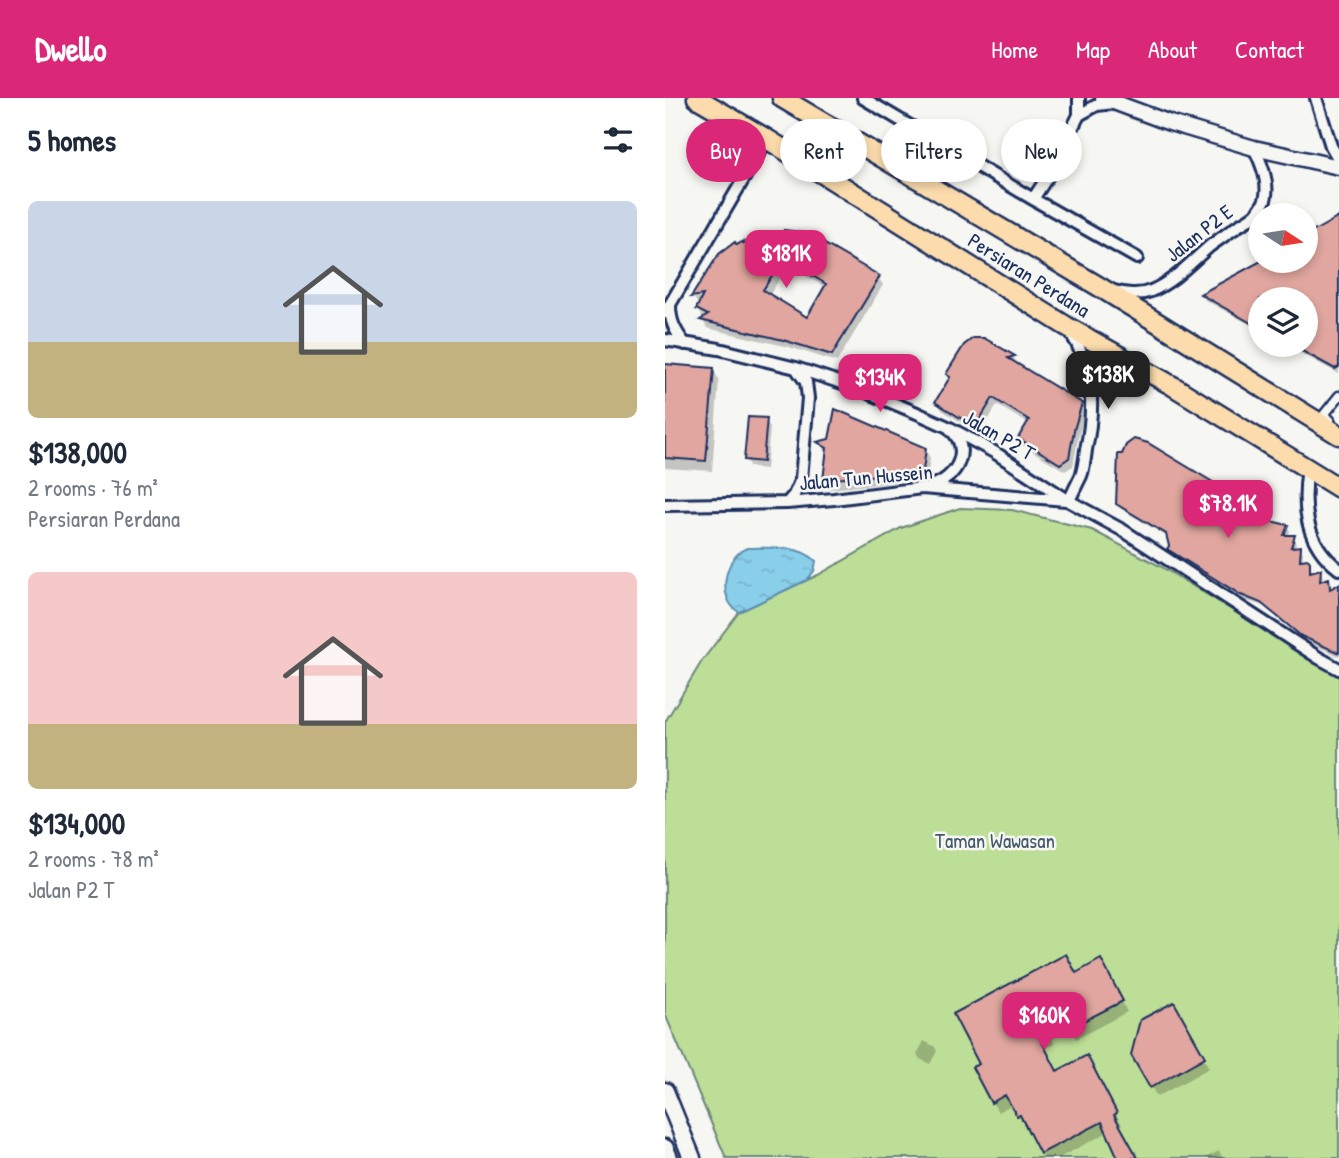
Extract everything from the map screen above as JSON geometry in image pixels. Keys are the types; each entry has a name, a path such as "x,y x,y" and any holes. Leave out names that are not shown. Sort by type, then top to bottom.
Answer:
{"main road":[{"name":"Persiaran Perdana","path":"697,98 1066,326 1173,386 1339,488"},
{"name":"Persiaran Perdana","path":"782,98 1098,286 1339,435"},
{"path":"665,1091 688,1153"},
{"path":"665,1148 669,1158"}],"street":[{"path":"863,98 1136,258"},
{"path":"1033,199 1048,176 1079,115 1079,98"},
{"path":"1316,98 1331,146 1339,160"},
{"path":"1079,115 1110,100 1170,123 1254,148 1339,167"},
{"path":"685,344 675,329 668,309 767,139"},
{"name":"Jalan P2 E","path":"1254,148 1266,185 1264,203"},
{"name":"Jalan P2 E","path":"1098,286 1133,295 1148,292 1177,275 1209,247 1248,219"},
{"path":"1066,326 1079,346 1089,375 1092,412 1081,474 1069,500"},
{"name":"Jalan P2 T","path":"665,341 719,349 796,368 857,388 948,427 995,452 1069,500 1124,531 1339,669"},
{"path":"787,503 801,479 808,398 806,382 796,368"},
{"path":"1339,396 1323,416 1339,425"},
{"path":"922,488 949,478 959,462 959,442 948,427"},
{"path":"1308,468 1305,508 1310,529 1328,561 1339,569"},
{"name":"Jalan Tun Hussein","path":"665,505 787,503 922,488 1069,500"},
{"path":"665,1148 688,1153"}],"green space":[{"name":"Taman Wawasan","path":"960,508 1012,510 1092,530 1160,566 1339,675 1339,1158 726,1158 665,1014 665,722 702,661 739,612 818,575 901,528"}],"water":[{"path":"747,548 783,548 801,552 816,561 814,571 807,580 739,612 727,598 726,579 733,560"}],"building":[{"path":"1339,217 1339,367 1335,369 1313,357 1318,357 1318,287 1248,287 1248,321 1200,294 1248,268 1248,273 1318,273 1318,229"},
{"path":"784,230 800,232 814,238 880,276 832,355 700,320 708,315 696,309 703,295 691,297 719,254 735,242 737,245 743,241 784,233","holes":["783,258 826,284 807,317 763,290"]},
{"path":"973,338 984,338 1015,356 1008,358 1082,403 1069,458 1060,464 1018,438 1029,420 993,398 975,427 935,402 950,377 946,374 964,345"},
{"path":"665,364 714,368 706,461 665,458"},
{"path":"835,409 926,448 923,471 823,480 827,448 817,442 829,439"},
{"path":"748,417 767,418 763,462 744,460"},
{"path":"1134,439 1148,443 1231,493 1232,489 1256,503 1256,519 1266,517 1266,520 1288,525 1284,535 1295,535 1291,547 1301,546 1300,560 1308,559 1310,572 1321,569 1320,581 1329,578 1330,589 1339,584 1339,653 1301,636 1261,603 1241,595 1167,549 1169,546 1166,534 1116,504 1118,454 1122,454 1126,445"},
{"path":"1066,954 1076,973 1101,959 1123,1001 1068,1029 1063,1020 1047,1028 1050,1033 1040,1038 1057,1071 1087,1055 1117,1113 1114,1115 1138,1158 1118,1158 1102,1122 1040,1154 1020,1115 1017,1116 1005,1095 991,1103 972,1067 979,1064 953,1014"},
{"path":"1174,1002 1205,1057 1150,1088 1131,1055 1140,1020"}]}
